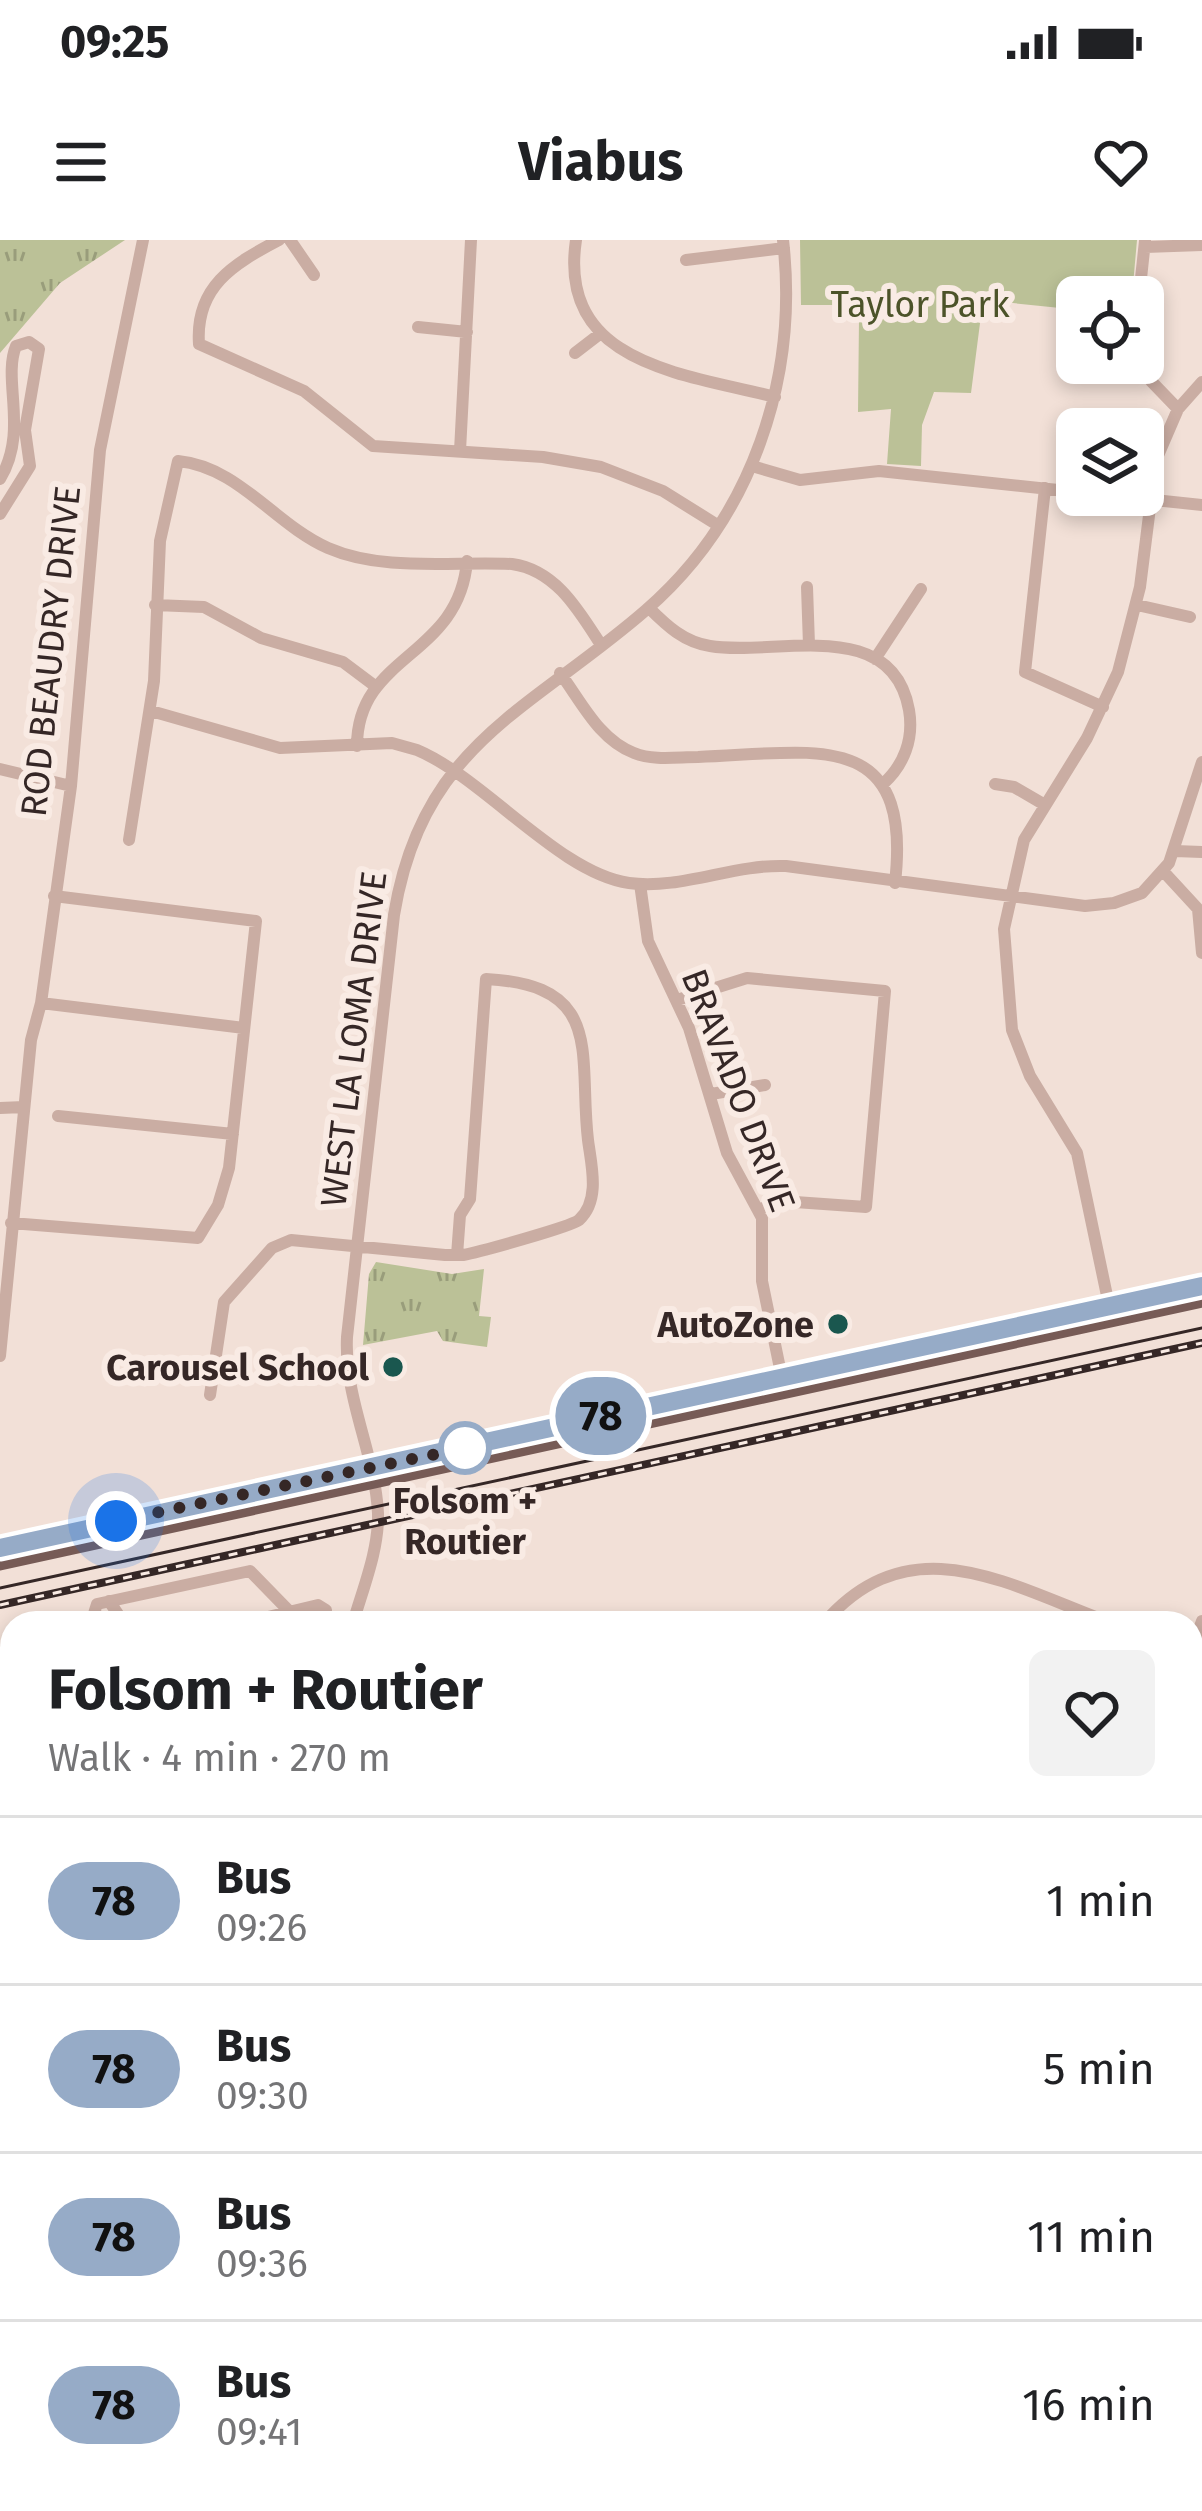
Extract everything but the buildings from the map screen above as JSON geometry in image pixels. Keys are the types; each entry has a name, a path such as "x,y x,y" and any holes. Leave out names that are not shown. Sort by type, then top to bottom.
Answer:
{"main road":[{"path":"0,1563 371,1475 559,1424 783,1383 1110,1312 1202,1286"},
{"path":"1110,1312 1202,1300"},
{"path":"0,1548 214,1499 508,1454 783,1383"},
{"path":"508,1454 554,1434 559,1424"},
{"path":"161,1527 214,1499"}],"street":[{"name":"ROD BEAUDRY DRIVE","path":"0,1356 31,1040 41,1003 71,786 100,450 143,240"},
{"path":"246,240 254,253"},
{"path":"279,240 212,285 202,308 199,344 304,391 373,446 601,467 663,491 719,526"},
{"path":"290,240 314,275"},
{"path":"460,451 471,240"},
{"path":"576,240 580,296 601,333 650,366 775,397"},
{"path":"1141,276 1145,243 1202,245"},
{"path":"686,260 784,244"},
{"name":"WEST LA LOMA DRIVE","path":"356,1611 377,1536 371,1475 346,1353 397,894 421,823 490,729 649,608 719,526 752,466 775,397 787,304 784,244"},
{"path":"418,327 467,332"},
{"path":"575,353 601,333"},
{"path":"0,514 14,495 30,466 25,430 39,349 29,343 16,346 12,355 17,412 12,455 0,482 14,495"},
{"path":"1164,441 1178,409 1202,382"},
{"path":"1154,384 1178,409"},
{"path":"129,840 151,711 160,541 178,461 228,477 332,549 381,561 522,565 563,591 602,645"},
{"path":"752,466 800,480 879,471 1056,489"},
{"path":"1045,488 1025,672 1102,707"},
{"path":"1164,501 1202,505"},
{"path":"1110,1312 1077,1154 1030,1076 1012,1030 1003,960 1020,850 1102,707 1136,605 1147,516"},
{"path":"357,746 359,716 375,686 448,621 462,596 467,561"},
{"path":"807,587 809,645"},
{"path":"875,658 921,589"},
{"path":"155,604 204,607 261,638 343,662 375,686"},
{"path":"1136,605 1190,617"},
{"path":"649,608 677,634 710,646 844,646 875,658 899,683 910,714 906,752 883,784"},
{"path":"560,673 601,730 632,752 665,758 825,753 852,760 883,784 898,822 895,883"},
{"path":"151,711 280,748 406,746 454,772 592,870 640,884 768,865 1104,905 1142,893 1163,871 1175,851 1202,762"},
{"path":"2,764 71,786"},
{"path":"995,784 1014,787 1045,805"},
{"path":"1175,851 1202,852"},
{"path":"1163,871 1198,908 1202,952"},
{"name":"BRAVADO DRIVE","path":"640,884 648,941 677,1000 727,1153 758,1210 762,1281 783,1383"},
{"path":"11,1223 198,1238 224,1191 233,1134 256,921 54,896"},
{"path":"677,1000 746,978 885,991 866,1208 781,1202 758,1210"},
{"path":"210,1395 224,1302 272,1248 291,1240 458,1255 568,1226 584,1214 595,1169 583,1039 553,997 514,980 486,979 470,1199 460,1216 458,1255"},
{"path":"41,1003 244,1028"},
{"path":"711,1094 765,1084"},
{"path":"0,1108 24,1107"},
{"path":"58,1116 233,1134"},
{"path":"839,1611 879,1578 931,1567 971,1571 1079,1611"},
{"path":"95,1611 97,1604 250,1570 289,1611"},
{"path":"109,1601 116,1611"},
{"path":"295,1611 321,1606 322,1611"},
{"path":"1141,2511 1164,2511"}],"green space":[{"path":"0,240 125,240 60,283 0,353"},
{"name":"Taylor Park","path":"800,240 1137,240 1134,276 1056,276 1056,308 983,300 971,393 934,392 922,425 921,466 887,464 891,409 858,412 859,319 851,305 801,305"},
{"path":"376,1262 452,1274 484,1269 479,1316 491,1317 487,1347 443,1341 437,1331 363,1345 369,1274"}],"tram line":[{"path":"0,1588 1202,1328"}],"railway":[{"path":"0,1605 1202,1343"}],"bus line":[{"name":"78","path":"0,1548 1202,1286"}],"place":[{"name":"AutoZone","path":"838,1324"},
{"name":"Carousel School","path":"393,1367"},
{"name":"Folsom + Routier","path":"465,1448"}],"route":[{"path":"116,1521 465,1448"}]}
